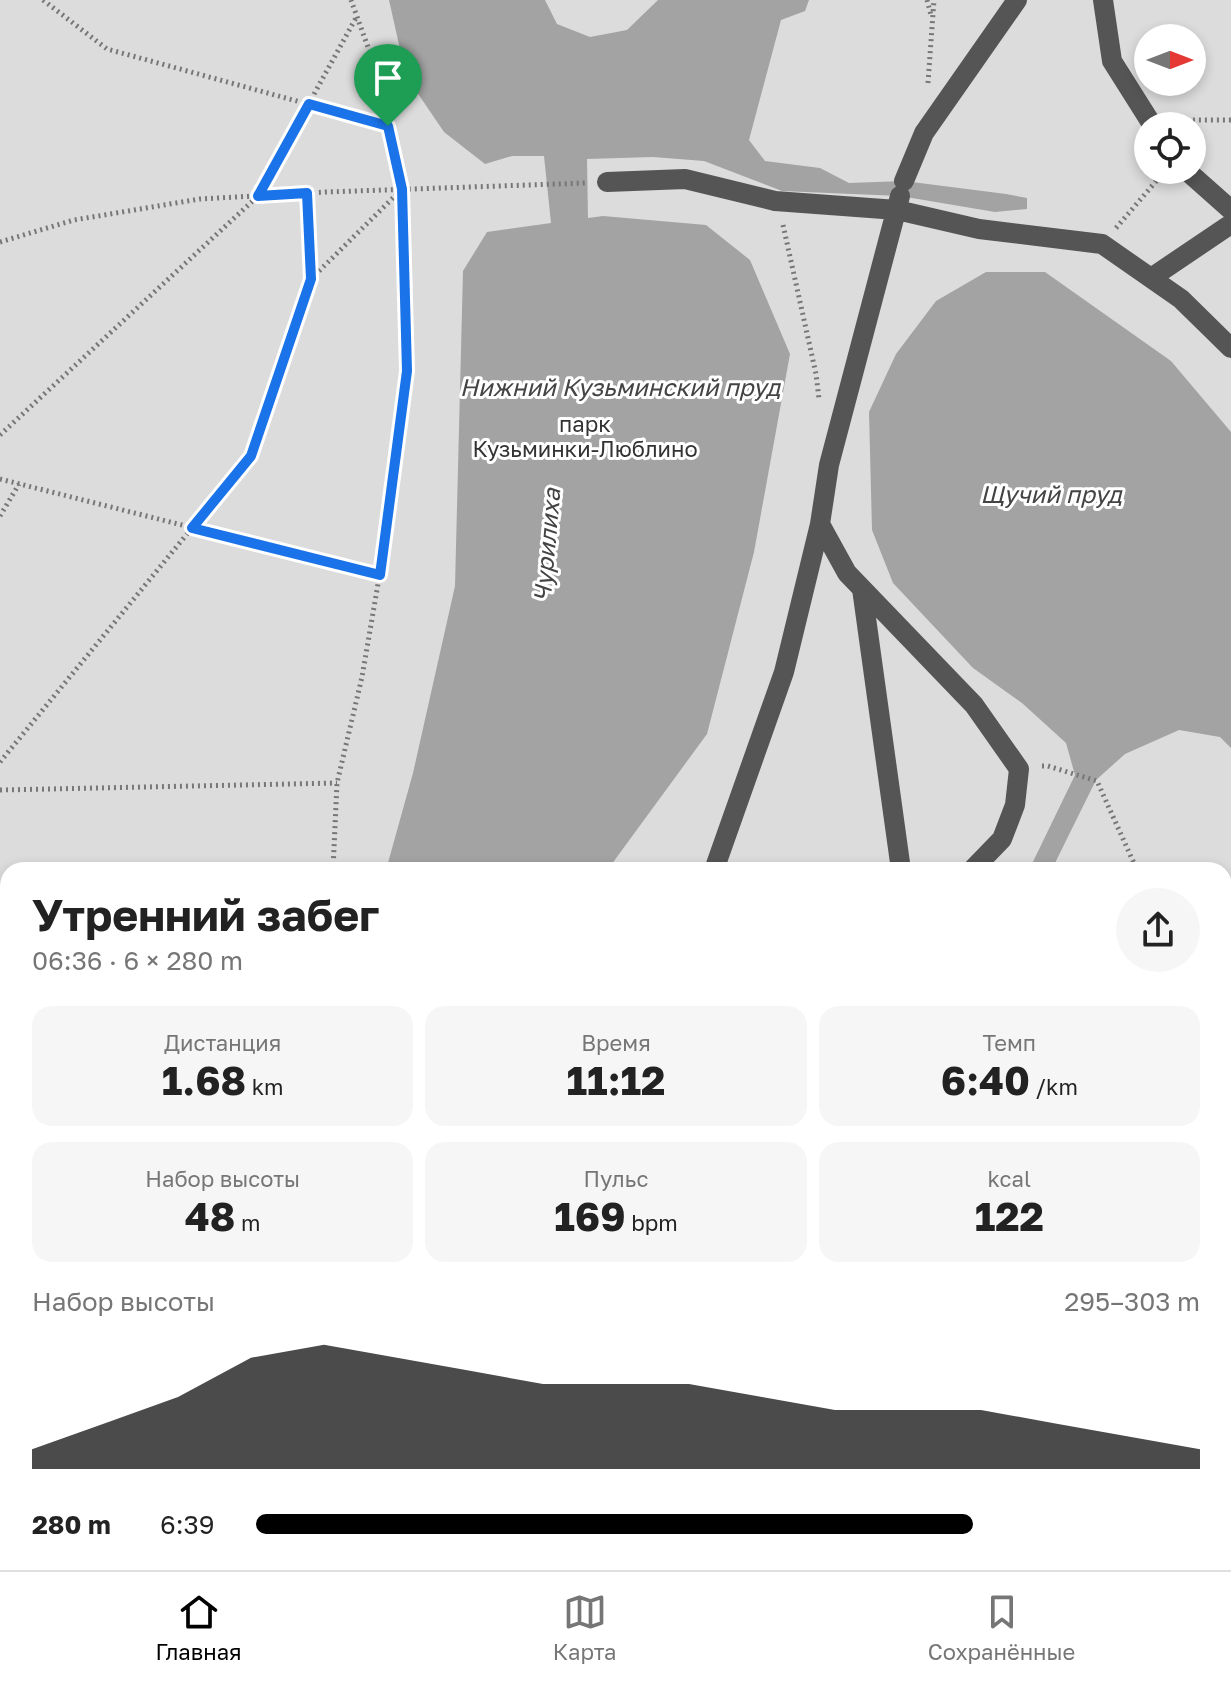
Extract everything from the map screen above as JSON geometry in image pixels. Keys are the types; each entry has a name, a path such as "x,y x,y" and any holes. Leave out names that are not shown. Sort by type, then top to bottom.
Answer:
{"lane":[{"path":"717,862 784,672 820,524 829,465 900,196 924,133 1017,0"},
{"path":"1103,0 1112,61 1144,112"},
{"path":"598,182 685,179 775,201 900,196 979,229 1102,244 1181,299 1231,348"},
{"path":"1151,278 1230,218 1199,184"},
{"path":"820,524 847,573 974,705 1019,769 1015,805 1002,839 980,862"},
{"path":"862,589 900,862"}],"path":[{"path":"43,0 107,49 388,126"},
{"path":"333,862 337,783 362,677 380,575 407,371 402,189 378,75 351,0"},
{"path":"927,0 933,20"},
{"path":"927,91 934,0"},
{"path":"0,435 258,196 357,16"},
{"path":"1206,120 1231,120"},
{"path":"0,242 74,220 200,199 598,182"},
{"path":"1102,244 1154,184"},
{"path":"311,279 402,189"},
{"path":"0,762 251,456 311,279 307,193"},
{"path":"775,201 785,231 820,404"},
{"path":"0,479 380,575"},
{"path":"0,516 19,484"},
{"path":"1019,769 1048,766 1097,781 1133,862"},
{"path":"0,790 337,783"}],"green space":[{"name":"парк Кузьминки-Люблино","path":"0,0 1231,0 1231,862 0,862"}],"water":[{"name":"Нижний Кузьминский пруд","path":"389,0 545,0 557,24 590,37 627,30 658,0 809,0 805,11 781,20 749,140 765,161 820,168 849,183 904,181 1027,198 1027,209 995,212 900,196 782,191 704,161 653,157 587,159 588,218 603,216 706,225 750,260 790,354 754,552 707,734 614,862 388,862 413,773 455,586 463,271 487,232 551,223 544,156 512,156 485,164 444,132 406,76"},
{"name":"Щучий пруд","path":"986,272 1045,272 1171,361 1231,432 1231,748 1220,737 1179,730 1125,754 1096,780 1056,862 1033,862 1075,775 1066,743 1022,703 973,668 893,583 872,530 869,412 896,354 936,301"}],"route":[{"path":"309,104 388,126 402,189 407,371 380,575 192,528 251,456 311,279 307,193 258,196 309,104"}],"water label":[{"name":"Чурилиха","path":"546,545"}]}
